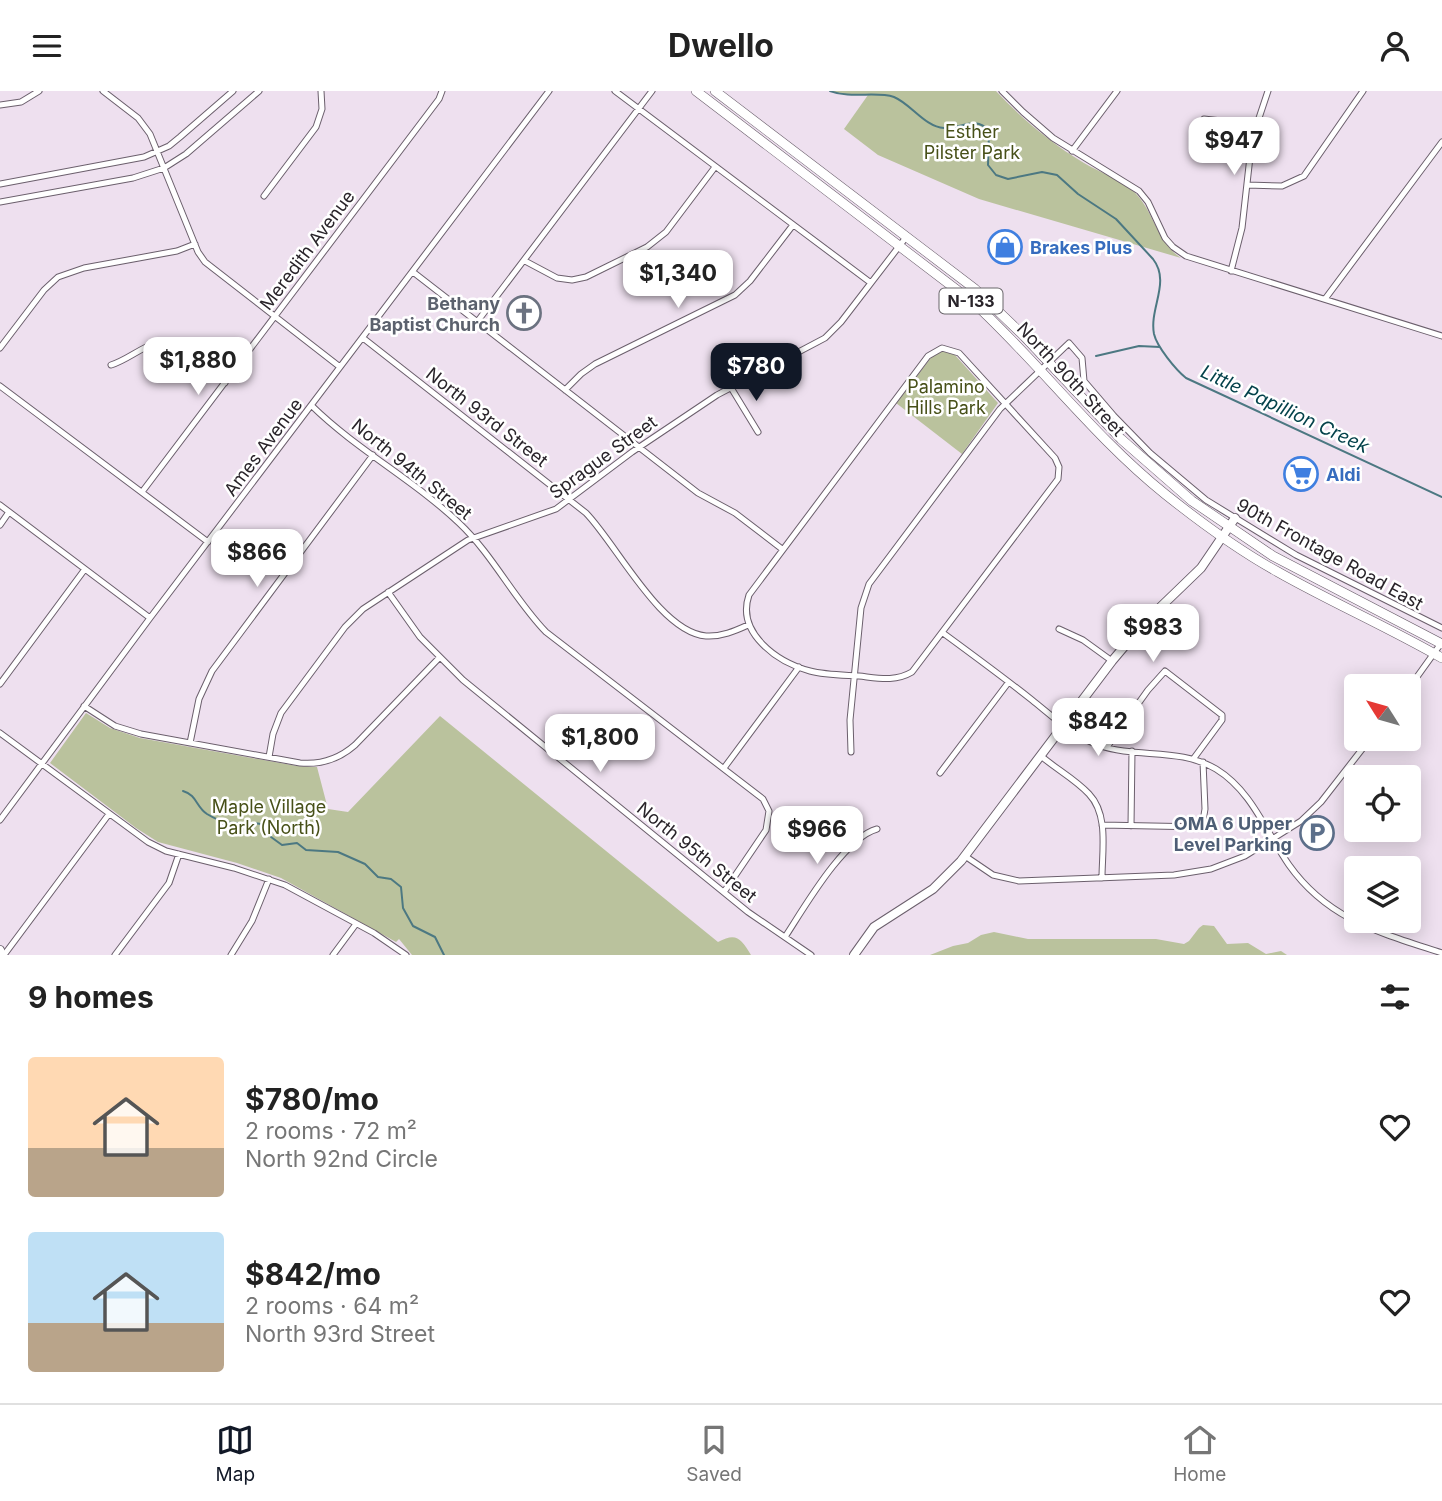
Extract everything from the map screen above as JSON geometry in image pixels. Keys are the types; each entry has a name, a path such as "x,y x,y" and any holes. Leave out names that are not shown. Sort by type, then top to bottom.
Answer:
{"main road":[{"name":"North 90th Street","path":"696,91 974,303 1131,464 1164,493 1222,537 1288,578 1438,656"},
{"name":"North 90th Street","path":"715,91 975,289 1145,462 1228,528 1296,569 1442,643"}],"street":[{"path":"0,105 21,102 39,91"},
{"path":"103,91 144,126 195,244 209,267 340,367"},
{"path":"0,202 133,178 164,168 186,154 259,91"},
{"path":"264,196 316,127 322,109 321,91"},
{"name":"Meredith Avenue","path":"142,492 439,99 442,91"},
{"name":"Ames Avenue","path":"0,820 549,91"},
{"path":"615,91 871,283"},
{"path":"477,322 652,91"},
{"path":"1002,91 1038,126 1072,151 1139,191 1165,238 1180,252 1231,271 1440,335 1442,327"},
{"path":"1009,98 1014,91"},
{"path":"1072,151 1117,91"},
{"path":"1231,271 1242,228 1250,153 1268,91"},
{"path":"1247,185 1282,186 1304,176 1363,91"},
{"path":"0,184 132,160 157,152 180,137 229,92"},
{"path":"1204,119 1256,125"},
{"path":"1325,299 1442,142"},
{"path":"525,261 557,278 572,280 586,277 647,247 666,232 715,167"},
{"path":"565,390 595,364 735,295 750,281 793,225"},
{"name":"Sprague Street","path":"268,757 276,724 289,702 345,627 363,609 474,538 543,515 570,499 638,448 730,386 825,338 841,322 907,236"},
{"path":"0,348 44,290 58,277 84,268 177,251 195,244"},
{"path":"413,272 638,448 698,493 735,513 782,549"},
{"name":"North 93rd Street","path":"363,338 570,499 597,524 658,606 682,626 697,634 709,636 725,634 748,625"},
{"path":"111,365 163,342 177,347 225,383"},
{"name":"90th Frontage Road East","path":"851,752 850,720 861,608 869,584 1005,403 1069,344 1082,358 1084,380 1130,432 1177,476 1235,519 1296,555 1442,628"},
{"path":"944,348 958,353 1005,403 1055,458 1060,473 1056,484 918,666 899,678 817,672 799,667 763,644 748,625 746,610 749,595 928,356 935,350 944,348"},
{"path":"0,386 208,542"},
{"path":"730,386 758,432"},
{"name":"North 94th Street","path":"312,406 440,507 474,538 517,599 546,632 760,795 768,809 766,830 724,892"},
{"path":"190,743 199,699 212,671 373,455"},
{"path":"0,505 150,618"},
{"path":"0,525 9,512"},
{"path":"854,955 874,927 933,888 965,856 1112,661 1145,622 1194,576 1235,519"},
{"path":"0,684 85,569"},
{"name":"North 95th Street","path":"388,592 414,629 463,680 724,892 811,955"},
{"path":"1059,629 1083,640 1112,661"},
{"path":"943,633 1064,725 1088,740 1107,747 1194,758 1228,778 1241,790 1297,876 1336,912 1368,929 1442,953"},
{"path":"1421,675 1438,656 1442,643"},
{"path":"84,706 105,721 125,730 305,763 330,760 346,753 355,745 439,658"},
{"path":"724,768 799,667"},
{"path":"1107,747 1147,690 1165,671 1222,715 1222,720 1194,758"},
{"path":"940,773 1008,683"},
{"path":"0,733 148,842 179,854 270,879 385,940 406,955"},
{"path":"1131,826 1132,751"},
{"path":"965,856 988,873 1009,880 1200,872 1235,860 1273,840 1301,821 1314,809 1360,751"},
{"path":"1041,756 1091,796 1099,810 1102,825 1102,878"},
{"path":"1102,825 1204,826 1203,762"},
{"path":"2,953 109,814"},
{"path":"785,937 842,855 862,835 877,829"},
{"path":"115,955 169,883 179,854"},
{"path":"231,955 253,921 270,879"},
{"path":"333,955 356,924"}],"green space":[{"name":"Esther Pilster Park","path":"830,91 996,91 1027,121 1060,147 1131,189 1145,205 1165,243 1181,258 979,199 878,155 844,129 868,95 846,95"},
{"name":"Palamino Hills Park","path":"944,351 955,355 998,403 962,454 896,403 933,355"},
{"name":"Maple Village Park (North)","path":"86,713 110,728 140,738 297,766 317,767 328,809 348,812 440,716 718,942 729,937 738,938 751,955 412,955 399,939 396,942 281,878 158,842 136,828 50,763"},
{"path":"1203,925 1214,926 1227,944 1248,943 1266,954 1281,951 1287,955 930,955 994,932 1028,939 1156,939 1184,944"}],"waterway":[{"name":"Little Papillion Creek","path":"830,91 894,97 937,127 951,128 973,123 984,126 989,131 988,165 996,175 1008,179 1042,172 1057,175 1078,194 1116,219 1153,259 1160,277 1154,334 1167,358 1186,378 1442,497"},
{"path":"1096,356 1139,346 1160,347"},
{"path":"183,791 191,795 203,811 215,819 228,823 261,824 270,832 271,837 282,845 297,843 306,850 338,852 365,864 378,877 391,879 401,887 403,908 413,926 435,937 444,955"}],"place":[{"name":"Brakes Plus","path":"1005,247"},
{"name":"Bethany Baptist Church","path":"524,313"},
{"name":"Aldi","path":"1301,474"},
{"name":"OMA 6 Upper Level Parking","path":"1317,833"}]}
